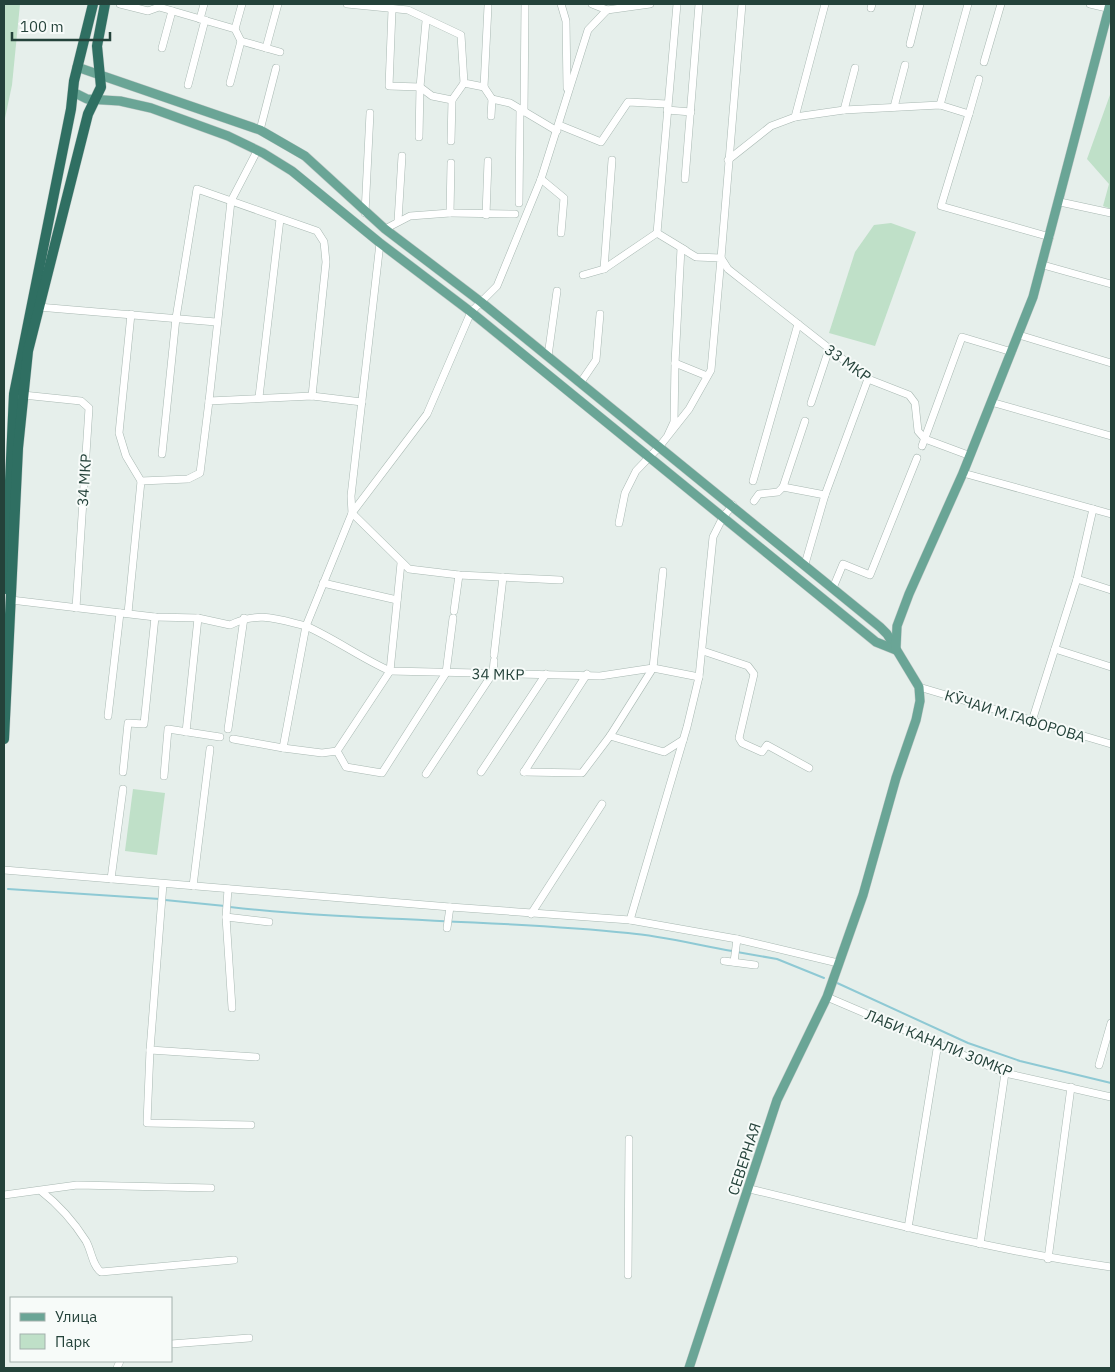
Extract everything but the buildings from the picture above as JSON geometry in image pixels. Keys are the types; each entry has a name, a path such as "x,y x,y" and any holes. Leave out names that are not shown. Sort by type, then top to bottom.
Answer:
{"highway":[{"path":"4,739 23,395 28,351 34,307 77,67 93,4"},
{"path":"4,609 14,394 34,307 88,114 101,87 97,46 104,4"}],"main road":[{"path":"896,650 897,626 1019,335 1042,266 1110,7"},
{"path":"77,67 260,130 305,156 385,229 481,302 733,505 880,627 887,634 920,687"},
{"path":"73,92 83,98 120,101 151,108 228,136 257,150 292,171 380,243 471,312 876,642 896,650"},
{"path":"849,620 858,609"},
{"path":"880,627 886,629 897,626"},
{"name":"СЕВЕРНАЯ","path":"689,1368 778,1100 827,997 863,895 896,778 916,720 920,701 920,687"}],"street":[{"path":"120,4 148,11 160,5 172,11 235,29 242,41 280,52"},
{"path":"188,85 204,4"},
{"path":"235,29 242,4"},
{"path":"266,48 278,4"},
{"path":"346,4 392,10 408,7 426,21 443,25 461,35 464,83 452,100 451,141"},
{"path":"519,203 525,4"},
{"path":"558,128 567,86 568,68 566,21 561,4"},
{"path":"592,4 607,10 650,4"},
{"path":"657,233 677,4"},
{"path":"685,179 699,4"},
{"path":"619,523 625,493 636,471 659,447 689,409 710,370 742,4"},
{"path":"795,117 825,4"},
{"path":"910,44 920,4"},
{"path":"940,105 968,4"},
{"path":"984,62 1001,4"},
{"path":"1090,4 1110,7"},
{"path":"488,6 484,87 492,99 491,116"},
{"path":"392,10 388,86 420,87 432,96 452,100"},
{"path":"283,748 306,626 352,513 427,414 471,312 497,286 541,179 588,30 607,10"},
{"path":"162,48 172,11"},
{"path":"419,136 420,87 426,21"},
{"path":"230,83 242,41"},
{"path":"894,107 904,65"},
{"path":"260,130 276,68"},
{"path":"844,110 854,68"},
{"path":"979,79 941,206 1050,236"},
{"path":"464,83 484,87"},
{"path":"492,99 510,103 558,128 601,142 628,102 691,112"},
{"path":"728,160 771,126 795,117 844,110 940,105 969,114"},
{"path":"366,213 370,113"},
{"path":"142,481 188,479 200,473 216,322 232,201 257,150"},
{"path":"398,221 402,156"},
{"path":"604,268 612,160"},
{"path":"486,215 488,161"},
{"path":"450,213 451,163"},
{"path":"541,179 564,198 561,233"},
{"path":"162,454 176,318 197,189 317,232 324,242 326,262 312,396"},
{"path":"1060,202 1111,213"},
{"path":"385,229 410,216 450,213 515,214"},
{"path":"259,397 280,220"},
{"path":"657,233 696,257 721,258"},
{"path":"583,275 604,268 657,233"},
{"path":"380,243 351,496 352,513 409,569 459,575 560,580"},
{"path":"668,435 674,422 674,363 681,248"},
{"name":"33 МКР","path":"721,258 728,269 868,379 909,394 915,403 918,431 923,443"},
{"path":"1042,266 1111,284"},
{"path":"548,356 557,291"},
{"path":"34,307 216,322"},
{"path":"128,614 142,481 126,456 118,433 131,314"},
{"path":"580,382 596,360 600,314"},
{"path":"753,481 798,324"},
{"path":"1019,335 1111,363"},
{"path":"968,456 923,443 962,337 1012,352"},
{"path":"811,403 829,350"},
{"path":"674,363 707,376"},
{"path":"805,564 825,495 868,379"},
{"name":"34 МКР","path":"23,395 80,401 89,408 76,608"},
{"path":"209,402 259,397 312,396 362,402"},
{"path":"991,402 1111,436"},
{"path":"754,501 759,494 778,492 784,487 806,421"},
{"path":"833,588 843,564 870,575 918,458"},
{"path":"962,472 1111,514"},
{"path":"784,487 825,495"},
{"path":"630,920 683,740 699,677 713,537 723,517 733,505"},
{"path":"1032,721 1076,579 1094,508"},
{"path":"234,740 322,753 337,751 390,671 401,563"},
{"path":"587,674 524,772 582,773 610,736 653,668 663,571"},
{"path":"337,751 346,767 382,773 446,673 459,575"},
{"path":"426,774 492,674 503,577"},
{"path":"1076,579 1111,590"},
{"path":"323,583 397,600"},
{"path":"11,600 155,617 198,618 230,625 244,618 261,616 306,626 326,635 360,657 390,671"},
{"path":"108,716 120,613"},
{"path":"123,772 128,723 144,724 155,617"},
{"path":"186,732 198,618"},
{"path":"228,729 244,618"},
{"path":"1055,649 1111,667"},
{"path":"703,651 748,666 754,674 739,738 742,743 762,752 767,745 809,768"},
{"name":"34 МКР","path":"390,671 587,674 600,676 653,668 699,677"},
{"path":"481,772 546,674"},
{"name":"КӮЧАИ М.ГАФОРОВА","path":"920,687 1111,744"},
{"path":"164,776 168,729 220,737"},
{"path":"610,736 664,752 683,740"},
{"path":"192,886 210,749"},
{"path":"111,879 122,789"},
{"path":"531,914 602,804"},
{"path":"4,870 531,914 630,920 737,939 838,963"},
{"path":"163,884 150,1050 147,1123 251,1125"},
{"path":"228,889 226,917 232,1008"},
{"path":"447,928 450,907"},
{"path":"226,917 269,922"},
{"path":"735,955 737,939"},
{"path":"724,961 735,955"},
{"path":"735,955 755,965"},
{"name":"ЛАБИ КАНАЛИ 30МКР","path":"827,997 1005,1073 1111,1097"},
{"path":"1099,1065 1111,1023"},
{"path":"908,1228 938,1043"},
{"path":"150,1050 256,1057"},
{"path":"980,1244 1005,1073"},
{"path":"1048,1258 1071,1087"},
{"path":"628,1276 629,1139"},
{"path":"4,1195 77,1185 211,1188"},
{"path":"750,1189 980,1244 1048,1258 1111,1267"},
{"path":"41,1191 58,1205 84,1239 91,1250 94,1266 101,1272 234,1260"},
{"path":"172,1344 249,1338"}],"green space":[{"path":"4,4 20,4 12,85 4,123"},
{"path":"1111,92 1111,209 1103,206 1109,184 1087,159"},
{"path":"891,223 916,232 875,346 829,333 855,252 874,225"},
{"path":"133,789 165,793 157,855 125,851"}],"waterway":[{"path":"8,889 160,899"},
{"path":"165,900 225,906"},
{"path":"230,907 329,915 578,928 654,936 732,951"},
{"path":"737,952 777,959 824,978"},
{"path":"835,982 968,1043 1020,1061 1111,1083"}]}
